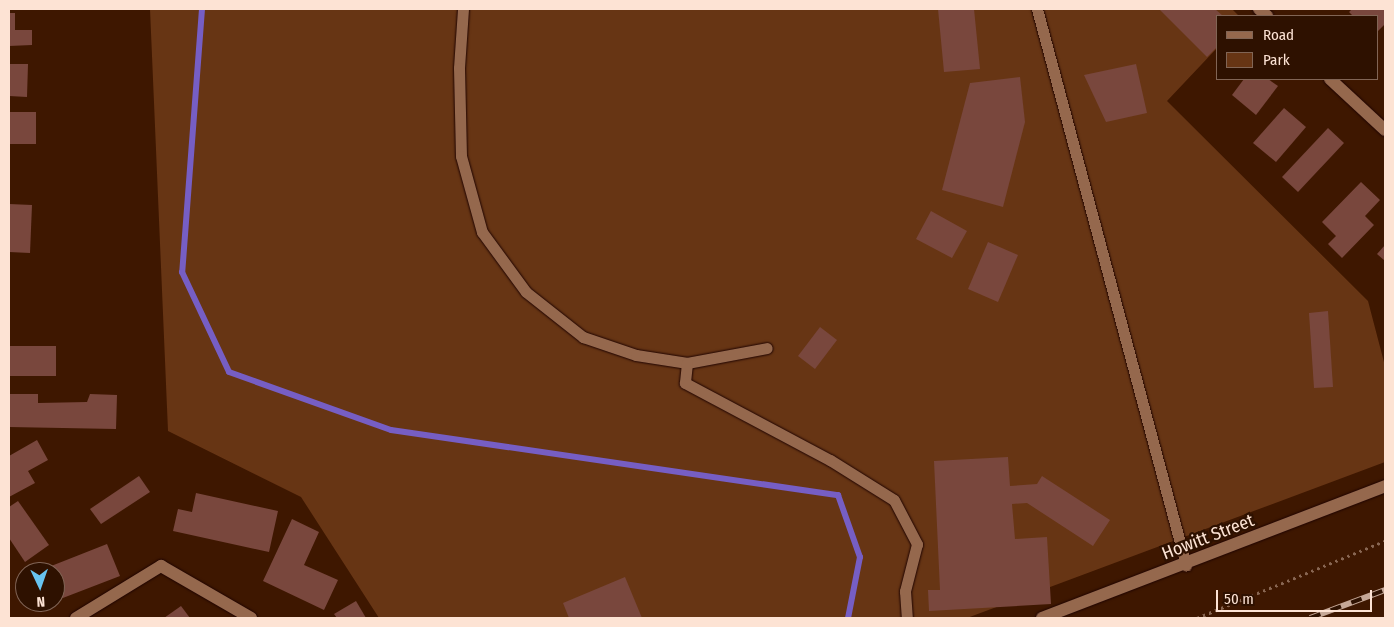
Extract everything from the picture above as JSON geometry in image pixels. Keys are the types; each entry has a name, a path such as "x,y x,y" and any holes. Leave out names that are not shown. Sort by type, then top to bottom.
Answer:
{"street":[{"path":"1331,80 1385,130"},
{"name":"Howitt Street","path":"1042,618 1186,565 1385,486"},
{"path":"1350,500 1385,490"},
{"path":"76,618 161,566 251,618"}],"lane":[{"path":"463,9 459,68 461,156 482,232 526,292 583,338 636,355 687,363 767,348"},
{"path":"1037,9 1186,565"},
{"path":"687,363 685,383 830,460 894,500 917,544 904,591 907,618"}],"path":[{"path":"1197,618 1385,541"}],"green space":[{"path":"150,9 1232,9 1238,15 1216,15 1216,49 1167,101 1368,301 1385,366 1385,462 967,618 379,618 301,497 168,431"}],"building":[{"path":"938,9 974,9 980,69 944,72"},
{"path":"1159,9 1215,9 1222,15 1216,15 1216,48 1207,57"},
{"path":"1352,9 1385,9 1385,24 1379,30 1379,15 1352,15 1349,12"},
{"path":"9,13 15,13 15,30 32,30 32,45 9,46"},
{"path":"9,64 28,64 27,97 9,96"},
{"path":"1136,64 1147,113 1106,122 1084,75"},
{"path":"1020,77 1025,122 1003,207 942,190 970,83"},
{"path":"1243,80 1269,80 1278,86 1256,115 1232,95"},
{"path":"1284,108 1306,127 1276,162 1253,143"},
{"path":"9,112 36,112 36,144 9,144"},
{"path":"1328,128 1344,143 1298,192 1282,177"},
{"path":"1361,182 1380,200 1365,216 1374,225 1342,258 1328,244 1336,236 1322,222"},
{"path":"9,204 32,205 30,253 9,252"},
{"path":"931,211 967,231 952,258 916,239"},
{"path":"988,242 1018,255 998,302 968,289"},
{"path":"1385,245 1385,261 1377,254"},
{"path":"1328,311 1333,387 1314,388 1309,313"},
{"path":"820,327 837,340 815,369 798,356"},
{"path":"9,346 56,346 56,376 9,376"},
{"path":"9,394 38,394 38,403 87,402 90,394 117,395 116,429 9,427"},
{"path":"37,440 48,460 28,471 35,483 9,497 9,456"},
{"path":"1008,457 1010,486 1037,484 1042,476 1110,520 1093,546 1027,503 1012,504 1015,539 1047,537 1051,604 929,611 928,590 940,590 934,461"},
{"path":"139,476 150,492 101,524 90,509"},
{"path":"196,493 278,511 269,552 173,531 178,509 192,512"},
{"path":"18,501 49,545 25,562 9,538 9,507"},
{"path":"292,519 319,532 304,565 338,580 324,610 263,581"},
{"path":"107,544 120,576 65,597 65,562 61,562"},
{"path":"625,577 642,618 569,618 563,603"},
{"path":"356,601 366,618 337,618 334,614"},
{"path":"181,606 190,618 164,618"}],"waterway":[{"path":"202,9 182,272 229,372 391,430 838,495 860,557 848,618"}],"railway":[{"path":"1310,618 1385,590"}]}
